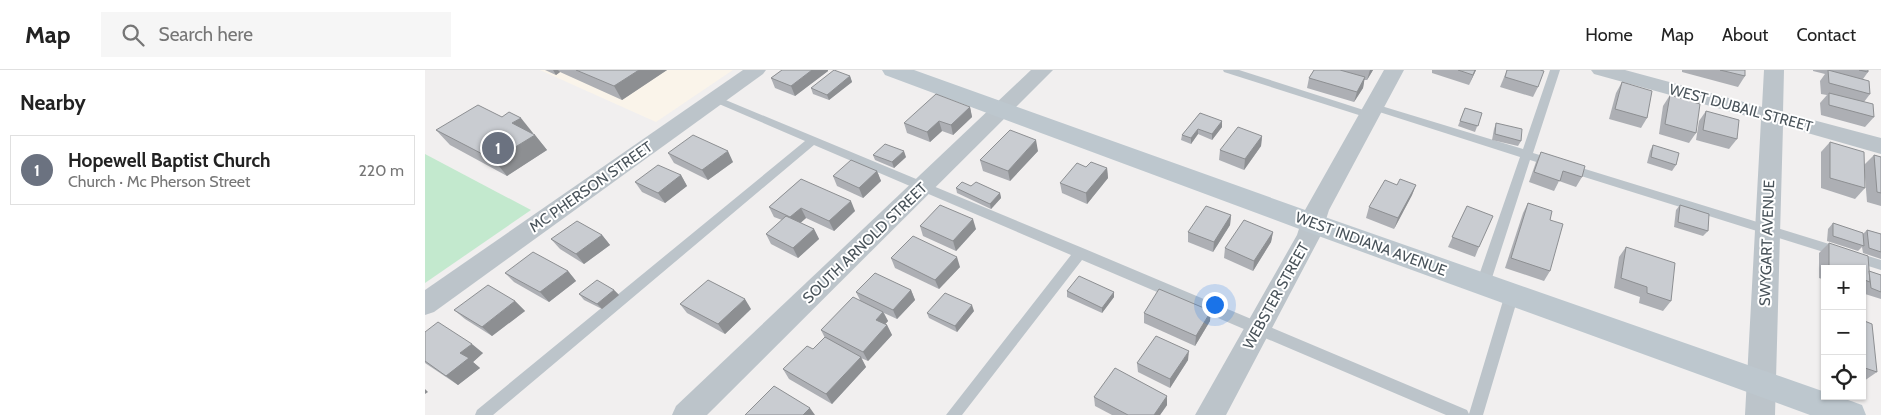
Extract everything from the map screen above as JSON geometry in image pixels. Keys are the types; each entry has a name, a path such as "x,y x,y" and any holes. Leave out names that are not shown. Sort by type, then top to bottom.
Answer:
{"street":[{"name":"MC PHERSON STREET","path":"425,304 756,70"},
{"name":"WEST INDIANA AVENUE","path":"893,70 1312,223 1850,415"},
{"name":"SOUTH ARNOLD STREET","path":"687,415 1043,70"},
{"name":"WEBSTER STREET","path":"1210,415 1309,235 1317,210 1394,70"},
{"name":"WEST DUBAIL STREET","path":"1601,70 1881,146"},
{"name":"SWYGART AVENUE","path":"1760,415 1774,70"}],"lane":[{"path":"1228,70 1527,154 1881,265"},
{"path":"1483,284 1555,70"},
{"path":"716,99 1462,415"},
{"path":"482,415 812,141"},
{"path":"953,415 1081,252"},
{"path":"1475,415 1512,294"}],"shaded area":[{"path":"540,70 733,70 656,122"}],"green space":[{"path":"425,154 531,210 425,283"}],"building":[{"path":"576,70 639,70 614,86"},
{"path":"782,70 812,70 791,86 771,78"},
{"path":"834,70 850,76 827,95 811,88"},
{"path":"1314,70 1340,70 1365,77 1357,92 1309,78"},
{"path":"1458,70 1475,70 1473,75"},
{"path":"1507,70 1544,71 1538,87 1505,77"},
{"path":"1720,70 1745,70 1745,76"},
{"path":"1828,70 1869,81 1870,94 1829,83"},
{"path":"1622,82 1652,91 1647,118 1615,109"},
{"path":"1829,93 1873,104 1874,117 1829,105"},
{"path":"936,94 970,107 951,125 939,121 927,132 904,123"},
{"path":"1670,95 1700,104 1696,133 1665,124"},
{"path":"478,105 502,117 509,112 521,118 512,123 535,135 494,160 436,130"},
{"path":"1465,108 1482,113 1478,126 1460,121"},
{"path":"1706,111 1739,120 1737,139 1703,130"},
{"path":"1200,113 1222,121 1212,134 1198,129 1191,138 1182,135"},
{"path":"1496,123 1522,129 1521,141 1495,134"},
{"path":"1238,127 1262,136 1245,159 1220,150"},
{"path":"1010,130 1036,140 1008,171 980,160"},
{"path":"693,135 728,151 702,170 668,153"},
{"path":"1830,142 1864,152 1865,188 1830,178"},
{"path":"885,144 904,151 892,162 873,155"},
{"path":"1653,145 1679,153 1676,165 1651,157"},
{"path":"1541,152 1585,166 1582,177 1563,171 1560,181 1534,172"},
{"path":"1874,155 1881,157 1881,193 1877,192"},
{"path":"851,160 877,171 859,188 833,176"},
{"path":"1091,162 1107,168 1086,193 1060,183 1077,163 1086,167"},
{"path":"658,165 681,175 658,193 635,182"},
{"path":"801,179 851,201 829,221 801,208 790,217 769,207"},
{"path":"1400,179 1416,185 1398,218 1369,207 1385,180 1397,185"},
{"path":"962,182 971,186 976,182 1000,193 990,204 956,188"},
{"path":"1528,203 1552,211 1550,220 1563,224 1550,271 1511,258"},
{"path":"940,205 973,219 953,241 920,226"},
{"path":"1680,205 1709,214 1708,231 1678,222"},
{"path":"1206,206 1231,215 1214,242 1188,232"},
{"path":"1467,206 1493,216 1479,247 1452,237"},
{"path":"786,216 814,229 793,248 766,234"},
{"path":"1244,220 1273,232 1254,261 1225,248"},
{"path":"577,221 602,235 576,254 551,239"},
{"path":"1833,223 1863,233 1864,246 1833,236"},
{"path":"1867,230 1881,234 1881,252 1869,248"},
{"path":"913,236 957,257 935,280 891,258"},
{"path":"1829,243 1868,256 1870,282 1866,280 1866,265 1829,265"},
{"path":"1626,247 1675,263 1671,301 1647,293 1647,287 1621,278"},
{"path":"533,252 568,271 540,292 505,273"},
{"path":"1869,271 1881,275 1881,292 1871,288"},
{"path":"875,273 911,290 893,310 856,292"},
{"path":"1079,276 1114,292 1102,308 1067,291"},
{"path":"597,280 614,290 597,304 579,294"},
{"path":"708,280 745,299 718,324 680,304"},
{"path":"488,285 515,301 482,327 454,310"},
{"path":"1159,289 1211,311 1196,336 1144,313"},
{"path":"945,293 972,305 955,326 927,313"},
{"path":"853,297 883,312 876,320 887,325 863,352 821,330"},
{"path":"438,322 472,344 460,353 469,358 446,376 425,361 425,332"},
{"path":"1866,322 1872,324 1877,372 1866,368"},
{"path":"1156,336 1189,351 1170,379 1137,363"},
{"path":"825,337 861,357 826,394 783,369 807,346 813,349"},
{"path":"1115,368 1167,396 1154,415 1128,415 1094,397"},
{"path":"774,386 810,408 803,415 745,415"}],"place":[{"name":"Hopewell Baptist Church","path":"498,148"}]}
